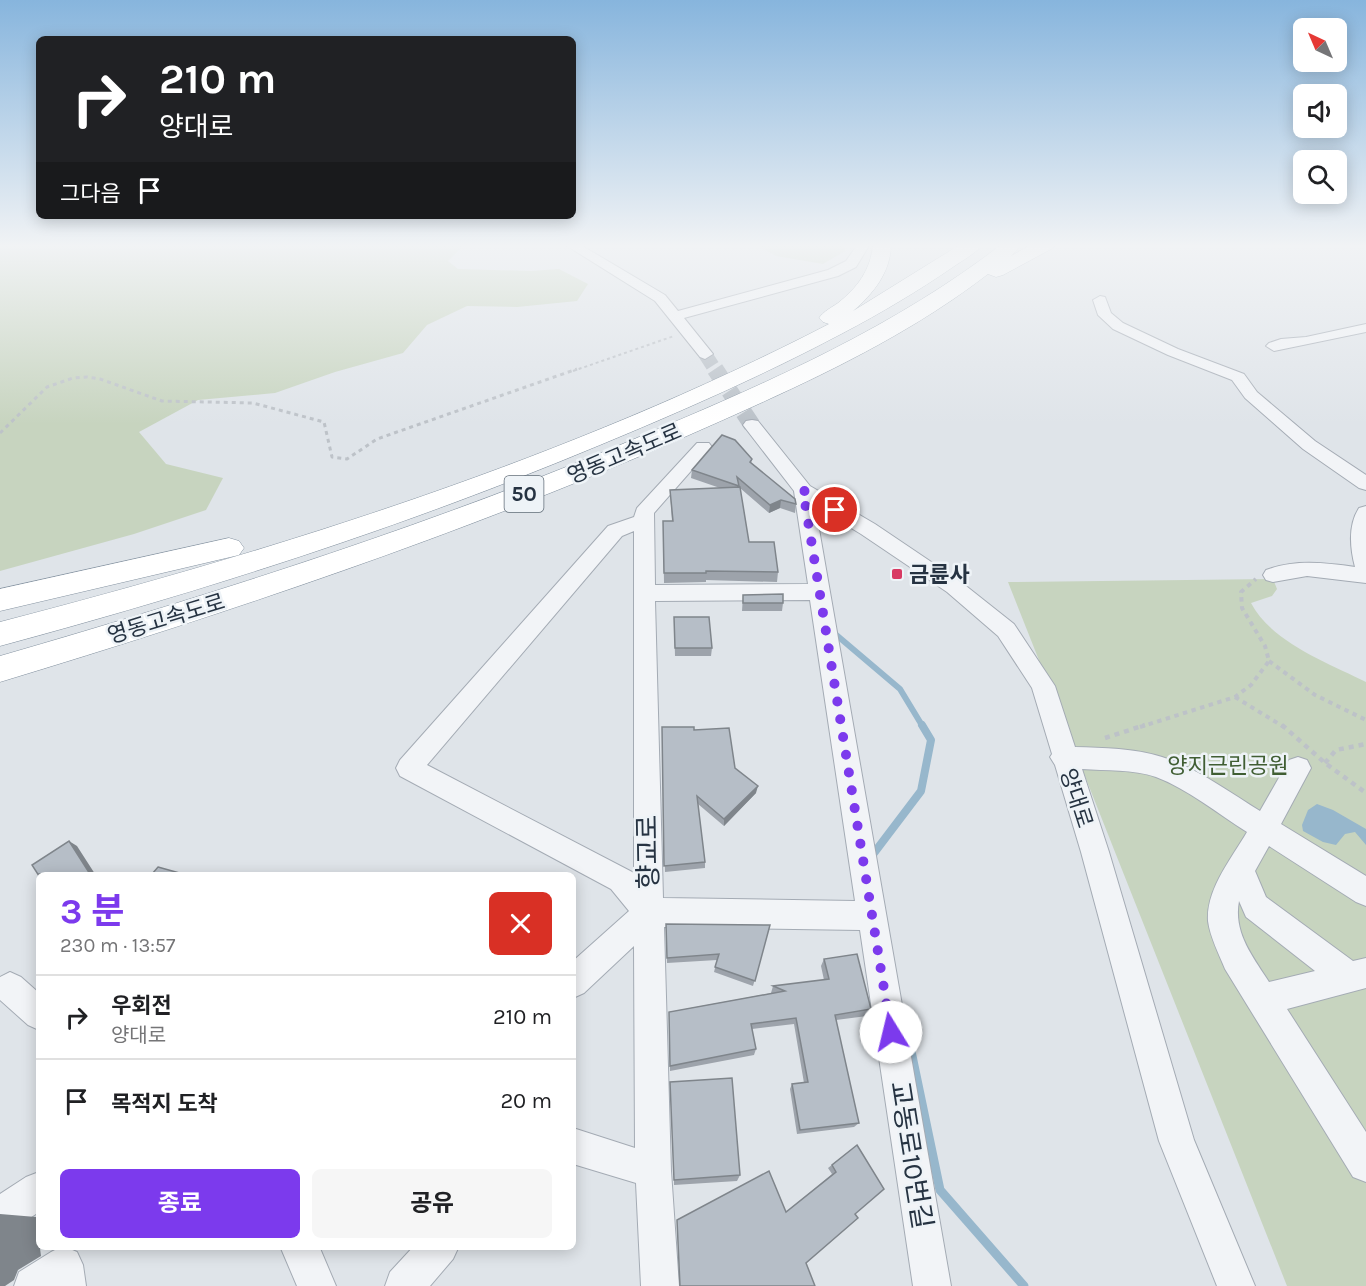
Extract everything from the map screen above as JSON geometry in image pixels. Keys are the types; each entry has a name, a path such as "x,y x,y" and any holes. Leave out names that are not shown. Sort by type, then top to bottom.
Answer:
{"highway":[{"path":"532,455 746,363 821,325 849,304"},
{"name":"영동고속도로","path":"0,634 149,594 340,533 574,448 693,398 808,344 884,304"},
{"name":"영동고속도로","path":"0,669 331,566 554,483 749,399 875,335 929,304"},
{"path":"875,335 934,304"},
{"name":"영동고속도로","path":"0,600 79,584 279,536 460,480 693,398"}],"street":[{"path":"665,304 705,354"},
{"path":"675,316 719,304"},
{"path":"1101,304 1105,315 1119,326 1173,352 1238,377 1251,395 1309,445 1366,484"},
{"path":"1274,346 1366,328"},
{"name":"양대로","path":"752,425 803,490 868,529 954,587 1006,630 1043,687 1063,757 1095,852 1177,1141 1236,1286"},
{"path":"649,912 621,879 409,768 615,531 644,520 644,512 703,447"},
{"name":"교동로10번길","path":"803,490 932,1286"},
{"path":"1366,512 1363,519 1361,553 1366,568"},
{"name":"향교로","path":"644,520 653,1171 660,1286"},
{"path":"1264,577 1299,568 1366,576"},
{"path":"644,593 819,592"},
{"path":"1063,757 1130,761 1160,767 1192,783 1366,892"},
{"path":"1311,765 1264,830 1241,870 1222,908 1222,927 1236,958 1366,1164"},
{"path":"1241,870 1257,907 1358,975"},
{"path":"576,979 649,912 872,916"},
{"path":"1262,1000 1358,975"},
{"path":"10,988 36,1011"},
{"path":"576,1147 653,1171"},
{"path":"0,1216 36,1192"},
{"path":"301,1250 317,1286"},
{"path":"404,1286 436,1250"},
{"path":"33,1286 64,1265 67,1286"}],"path":[{"path":"0,433 48,386 64,380 97,377 110,380 139,396 161,401 188,404 223,401 253,403 324,422 327,429 328,449 332,457 347,459 377,439 687,331"},
{"path":"1264,577 1241,592 1242,608 1265,646 1269,661 1300,687 1338,710 1366,720"},
{"path":"1092,759 1102,739 1235,697 1251,685 1269,661"},
{"path":"1235,697 1289,730 1311,765 1366,793"},
{"path":"1311,765 1336,750 1366,744"}],"green space":[{"path":"0,304 547,304 517,307 467,306 427,325 403,353 335,372 275,393 198,400 139,432 166,464 223,478 206,510 134,534 0,571"},
{"name":"양지근린공원","path":"1273,579 1277,589 1272,596 1251,603 1260,617 1286,640 1302,650 1366,682 1366,1286 1287,1286 1008,582"}],"water":[{"path":"1317,804 1333,810 1366,829 1366,845 1355,832 1345,834 1336,845 1323,842 1303,831 1302,825 1308,810"}],"building":[{"path":"722,435 735,440 752,459 750,462 795,499 796,504 781,500 770,505 737,477 739,486 692,470"},
{"path":"740,487 749,542 774,542 778,572 664,573 663,521 673,521 670,490"},
{"path":"783,594 783,603 743,603 743,595"},
{"path":"674,617 709,617 712,648 675,648"},
{"path":"662,727 694,727 694,730 729,728 735,768 758,786 724,819 697,796 705,862 664,866"},
{"path":"69,841 89,872 36,872 32,865"},
{"path":"158,867 176,872 154,872"},
{"path":"666,924 770,925 755,981 715,967 719,954 667,958"},
{"path":"857,954 871,1009 835,1015 859,1123 800,1130 792,1084 808,1082 796,1018 751,1024 756,1049 670,1066 669,1012 785,991 773,986 829,979 824,959"},
{"path":"732,1078 740,1175 674,1180 670,1082"},
{"path":"857,1145 884,1189 855,1214 858,1218 806,1263 815,1286 680,1286 677,1220 769,1171 786,1212 836,1172 832,1165"}],"waterway":[{"path":"834,633 900,689 923,727"},
{"path":"871,857 921,791 931,740 922,725"},
{"path":"902,1008 940,1190 1024,1286"}],"tunnel":[{"path":"705,354 716,371"},
{"path":"715,369 752,425"}],"place":[{"name":"금륜사","path":"897,574"}],"route":[{"path":"835,510 803,490 891,1032"}]}
